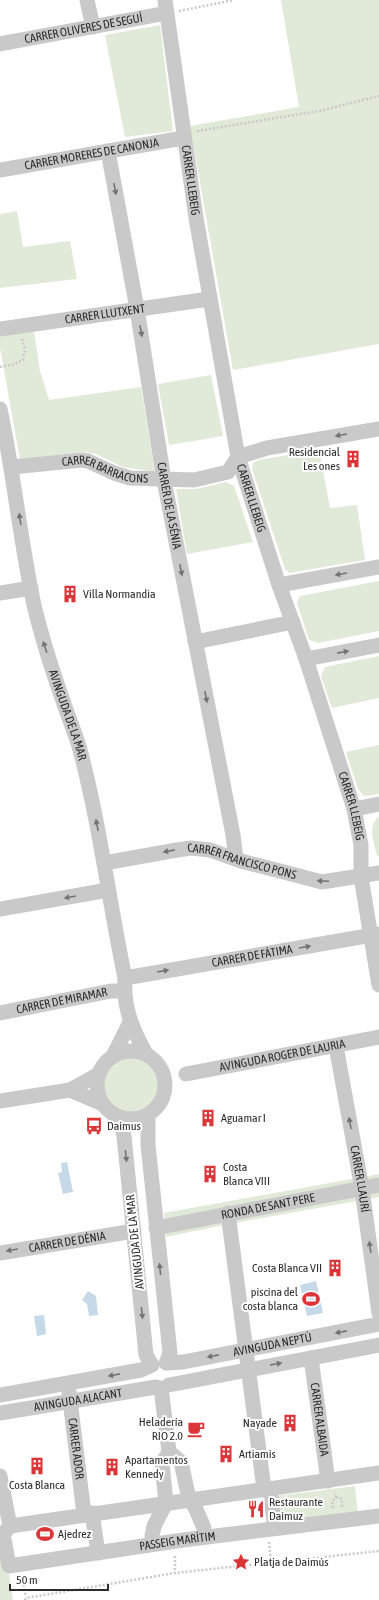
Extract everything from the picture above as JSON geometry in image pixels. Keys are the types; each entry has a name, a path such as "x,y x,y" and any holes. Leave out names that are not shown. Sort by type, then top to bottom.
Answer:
{"street":[{"path":"88,0 93,27"},
{"name":"CARRER OLIVERES DE SEGUÍ","path":"0,44 93,27 166,7"},
{"name":"CARRER LLEBEIG","path":"166,7 183,136 209,299 238,457 279,585 306,659 354,809 361,845 361,877 375,935 379,985"},
{"name":"CARRER MORERES DE CANONJA","path":"0,170 183,136"},
{"name":"CARRER DE LA SÉNIA","path":"108,151 138,309 164,480 233,835 236,859"},
{"name":"CARRER LLUTXENT","path":"0,329 209,299"},
{"name":"AVINGUDA DE LA MAR","path":"0,409 12,468 31,588 43,641 79,748 103,852 130,1022 151,1059"},
{"path":"238,457 267,448 379,429"},
{"name":"CARRER BARRACONS","path":"12,468 88,461 114,473 130,478 194,480 228,472 238,457"},
{"path":"279,585 379,567"},
{"path":"0,593 31,588"},
{"path":"195,642 292,622"},
{"path":"306,659 379,645"},
{"path":"354,809 379,804"},
{"name":"CARRER FRANCISCO PONS","path":"104,863 191,848 210,850 236,859 322,882 379,874"},
{"path":"0,909 108,890"},
{"name":"CARRER DE FÁTIMA","path":"124,984 375,935"},
{"name":"CARRER DE MIRAMAR","path":"0,1013 111,991 124,984"},
{"path":"130,1022 112,1056 104,1064 99,1074 97,1084 98,1095 102,1104 110,1113 119,1118 139,1119 148,1115 161,1102 165,1082 162,1071 151,1059"},
{"name":"AVINGUDA ROGER DE LAURIA","path":"186,1074 379,1037"},
{"name":"CARRER LLAURÍ","path":"336,1046 362,1188 379,1313"},
{"path":"112,1056 123,1052 134,1051 186,1074 164,1092"},
{"path":"0,1101 70,1090 99,1074"},
{"path":"70,1090 102,1104"},
{"name":"AVINGUDA DE LA MAR","path":"119,1118 124,1136 146,1355 159,1364 170,1353 148,1145 148,1115"},
{"name":"RONDA DE SANT PERE","path":"156,1228 379,1185"},
{"path":"228,1213 246,1350 267,1489 274,1522"},
{"name":"CARRER DE DÉNIA","path":"0,1252 134,1231"},
{"name":"AVINGUDA NEPTÚ","path":"159,1364 178,1363 379,1324"},
{"name":"AVINGUDA NEPTÚ","path":"162,1387 379,1345"},
{"name":"CARRER ALBAIDA","path":"311,1358 328,1481"},
{"path":"159,1364 172,1369 174,1373 172,1382 162,1387 149,1382 148,1378 148,1373 159,1364"},
{"name":"AVINGUDA ALACANT","path":"0,1395 141,1370 159,1364"},
{"name":"CARRER ADOR","path":"68,1383 88,1514 98,1553"},
{"path":"152,1536 154,1526 166,1503 162,1463 169,1452 162,1387"},
{"name":"AVINGUDA ALACANT","path":"0,1413 162,1387"},
{"path":"169,1452 181,1462 189,1500 195,1506 204,1528"},
{"path":"4,1532 88,1514 379,1473"},
{"path":"0,1476 4,1532 9,1566 20,1564"},
{"name":"PASSEIG MARÍTIM","path":"20,1564 184,1540 379,1516"}],"path":[{"path":"166,7 234,0"},
{"path":"183,136 319,111 379,96"},
{"path":"0,367 12,365 23,360 25,349 21,326"},
{"path":"328,1481 335,1490 336,1497 332,1502 333,1509 338,1511 343,1506 342,1499 336,1497"},
{"path":"269,1542 270,1563"},
{"path":"20,1564 25,1599 175,1573 379,1551"},
{"path":"173,1556 175,1573"}],"green space":[{"path":"281,0 379,0 379,344 233,370 190,126 299,107"},
{"path":"160,25 173,131 125,137 105,35"},
{"path":"17,211 23,247 70,241 77,279 0,288 0,214"},
{"path":"34,331 40,371 49,400 141,387 155,472 123,467 96,454 85,452 20,459 0,348 0,336"},
{"path":"211,375 223,436 169,445 158,384"},
{"path":"319,450 330,508 357,505 365,560 289,573 285,569 252,469 253,463 258,460"},
{"path":"226,482 234,486 253,542 187,554 176,489 196,489"},
{"path":"379,581 379,631 318,643 309,640 297,603 300,596"},
{"path":"379,656 379,698 332,708 321,676 325,667"},
{"path":"379,745 379,794 364,796 358,789 346,752"},
{"path":"379,816 379,856 377,856 372,830 375,820"},
{"path":"131,1051 144,1054 155,1061 162,1072 165,1085 162,1098 155,1109 144,1116 131,1119 118,1116 107,1109 100,1098 97,1085 100,1072 107,1061 118,1054"},
{"path":"379,1174 379,1197 166,1237 164,1213"},
{"path":"355,1486 358,1514 279,1524 276,1496"},
{"name":"Ajedrez","path":"50,1525 53,1540 39,1543 36,1528"},
{"path":"0,1542 4,1542 13,1600 0,1600"}],"water":[{"path":"67,1162 73,1192 63,1194 58,1173 62,1172 61,1163"},
{"name":"piscina del costa blanca","path":"316,1281 323,1313 307,1316 300,1285"},
{"path":"88,1291 96,1296 98,1315 89,1316 87,1304 82,1300"},
{"path":"44,1315 46,1334 37,1336 34,1316"}],"place":[{"name":"Residencial Les ones","path":"353,459"},
{"name":"Villa Normandia","path":"70,594"},
{"name":"Aguamar I","path":"208,1118"},
{"name":"Daimus","path":"94,1126"},
{"name":"Costa Blanca VIII","path":"210,1174"},
{"name":"Costa Blanca VII","path":"335,1268"},
{"name":"piscina del costa blanca","path":"311,1299"},
{"name":"Nayade","path":"290,1423"},
{"name":"Heladería RIO 2.0","path":"196,1429"},
{"name":"Artiamis","path":"226,1454"},
{"name":"Costa Blanca","path":"37,1466"},
{"name":"Apartamentos Kennedy","path":"112,1467"},
{"name":"Restaurante Daimuz","path":"256,1509"},
{"name":"Ajedrez","path":"45,1534"},
{"name":"Platja de Daimús","path":"241,1562"}]}
